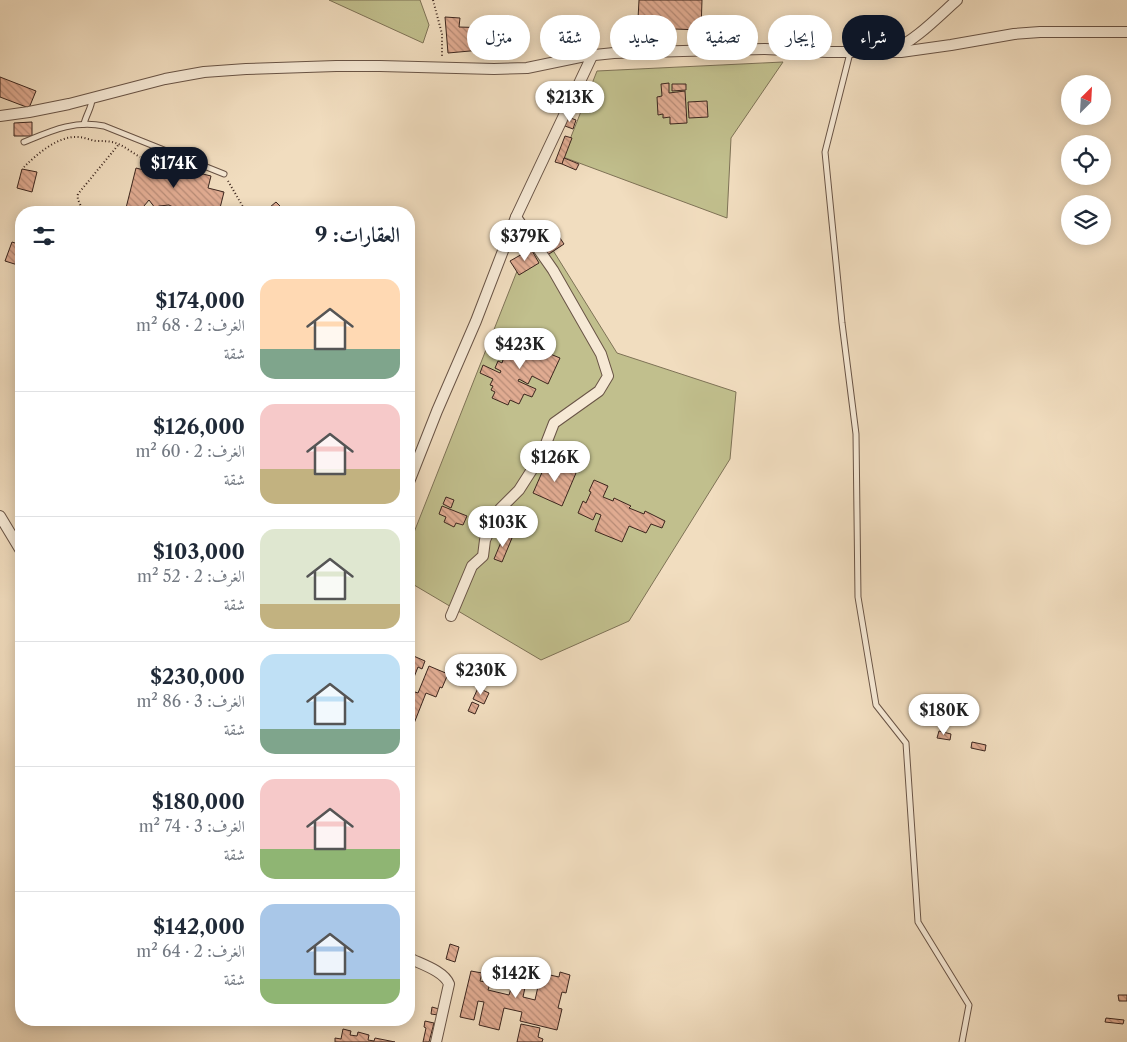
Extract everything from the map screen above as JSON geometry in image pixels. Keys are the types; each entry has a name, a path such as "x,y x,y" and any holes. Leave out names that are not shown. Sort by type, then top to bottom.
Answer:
{"street":[{"path":"905,44 957,0"},
{"path":"905,51 1014,34 1040,32 1127,32"},
{"path":"600,55 633,52 765,49 842,52"},
{"path":"0,116 29,112 165,79 204,72 336,66 527,68 570,60"},
{"path":"415,467 476,321 516,217 590,60"},
{"path":"451,616 472,566 483,556 485,540 500,509 519,490 542,454 554,423 599,391 608,376 601,354 553,270 516,217"},
{"path":"0,516 15,541"},
{"path":"415,961 439,973 447,979 449,984 436,1042"}],"lane":[{"path":"848,60 825,152 842,323 856,434 858,597 876,705 906,743 918,922 969,1005 962,1042"},
{"path":"84,124 92,98"},
{"path":"24,142 60,128 76,124 94,124 104,126 224,174"}],"path":[{"path":"433,0 442,34 443,68"},
{"path":"24,167 44,150 66,138 78,136 119,144 140,157"},
{"path":"81,206 78,194 119,144"},
{"path":"224,174 243,206"}],"shaded area":[{"path":"329,0 420,0 429,25 423,43"},
{"path":"783,62 731,138 727,218 563,157 597,71"},
{"path":"536,223 617,353 736,392 730,459 629,621 541,660 415,586 415,530"}],"building":[{"path":"639,0 702,0 702,15 687,15 687,29 677,29 677,15 638,15"},
{"path":"445,17 460,18 459,27 467,27 467,51 448,53"},
{"path":"0,77 36,91 29,108 0,97"},
{"path":"669,83 669,93 685,91 687,123 670,124 670,117 663,118 663,114 658,115 657,97 662,96 661,84"},
{"path":"672,84 686,84 686,90 672,91"},
{"path":"707,101 708,117 689,118 688,102"},
{"path":"568,117 576,120 573,129 565,126"},
{"path":"32,122 32,136 14,136 14,123"},
{"path":"565,136 572,138 562,164 555,162"},
{"path":"564,158 579,164 576,170 562,164"},
{"path":"168,161 200,169 199,173 211,176 208,188 224,192 220,206 154,206 149,200 144,206 126,206 136,168 152,172 154,162 167,166"},
{"path":"22,169 37,172 32,192 17,188"},
{"path":"276,202 280,206 271,206"},
{"path":"556,232 564,244 546,256 538,244"},
{"path":"12,242 15,243 15,264 5,261"},
{"path":"531,249 539,263 519,275 510,261"},
{"path":"522,334 541,342 538,349 560,358 548,384 532,376 528,384 519,379 518,381 536,389 532,397 524,394 519,404 510,400 508,405 492,398 495,392 491,390 493,386 490,385 493,379 480,373 483,365 500,373 501,371 495,368 498,361 502,363 503,360 497,358 501,348 507,350 511,339 518,342"},
{"path":"547,461 576,473 562,506 533,493"},
{"path":"594,480 608,486 603,497 613,501 614,498 631,506 629,508 644,514 645,511 665,521 662,528 651,524 646,533 629,526 622,542 595,531 601,515 596,513 593,520 578,513 583,501 586,503"},
{"path":"446,497 454,500 451,508 443,504"},
{"path":"442,506 467,516 463,525 456,523 454,527 444,522 446,517 439,514"},
{"path":"504,535 512,538 502,562 494,559"},
{"path":"415,657 425,661 422,669 418,667 415,675"},
{"path":"429,666 448,674 436,697 426,693 415,721 415,692 418,693"},
{"path":"457,671 467,675 463,684 453,680"},
{"path":"478,688 489,693 484,704 473,699"},
{"path":"472,702 479,705 475,714 468,711"},
{"path":"939,731 951,734 950,740 937,738"},
{"path":"972,742 986,745 985,751 971,748"},
{"path":"450,944 459,947 455,962 446,959"},
{"path":"504,962 516,965 515,969 523,971 522,977 527,978 523,997 535,1000 541,973 559,977 560,972 570,975 566,993 562,992 558,1008 562,1009 557,1030 520,1021 522,1012 504,1008 499,1030 479,1025 484,1002 478,1001 474,1020 460,1017 471,971 482,973 480,981 490,983 488,990 509,995 512,985 505,984 506,979 500,978"},
{"path":"1118,995 1127,995 1127,1001 1119,1001"},
{"path":"432,1007 439,1009 438,1015 431,1014"},
{"path":"1106,1018 1124,1020 1123,1024 1105,1022"},
{"path":"425,1021 434,1023 429,1042 423,1042 426,1028 424,1027"},
{"path":"521,1024 540,1028 538,1037 543,1039 542,1042 517,1042"},
{"path":"343,1029 351,1031 350,1035 357,1036 358,1032 369,1035 368,1040 374,1041 375,1038 395,1042 335,1042 335,1038 341,1039"}]}
